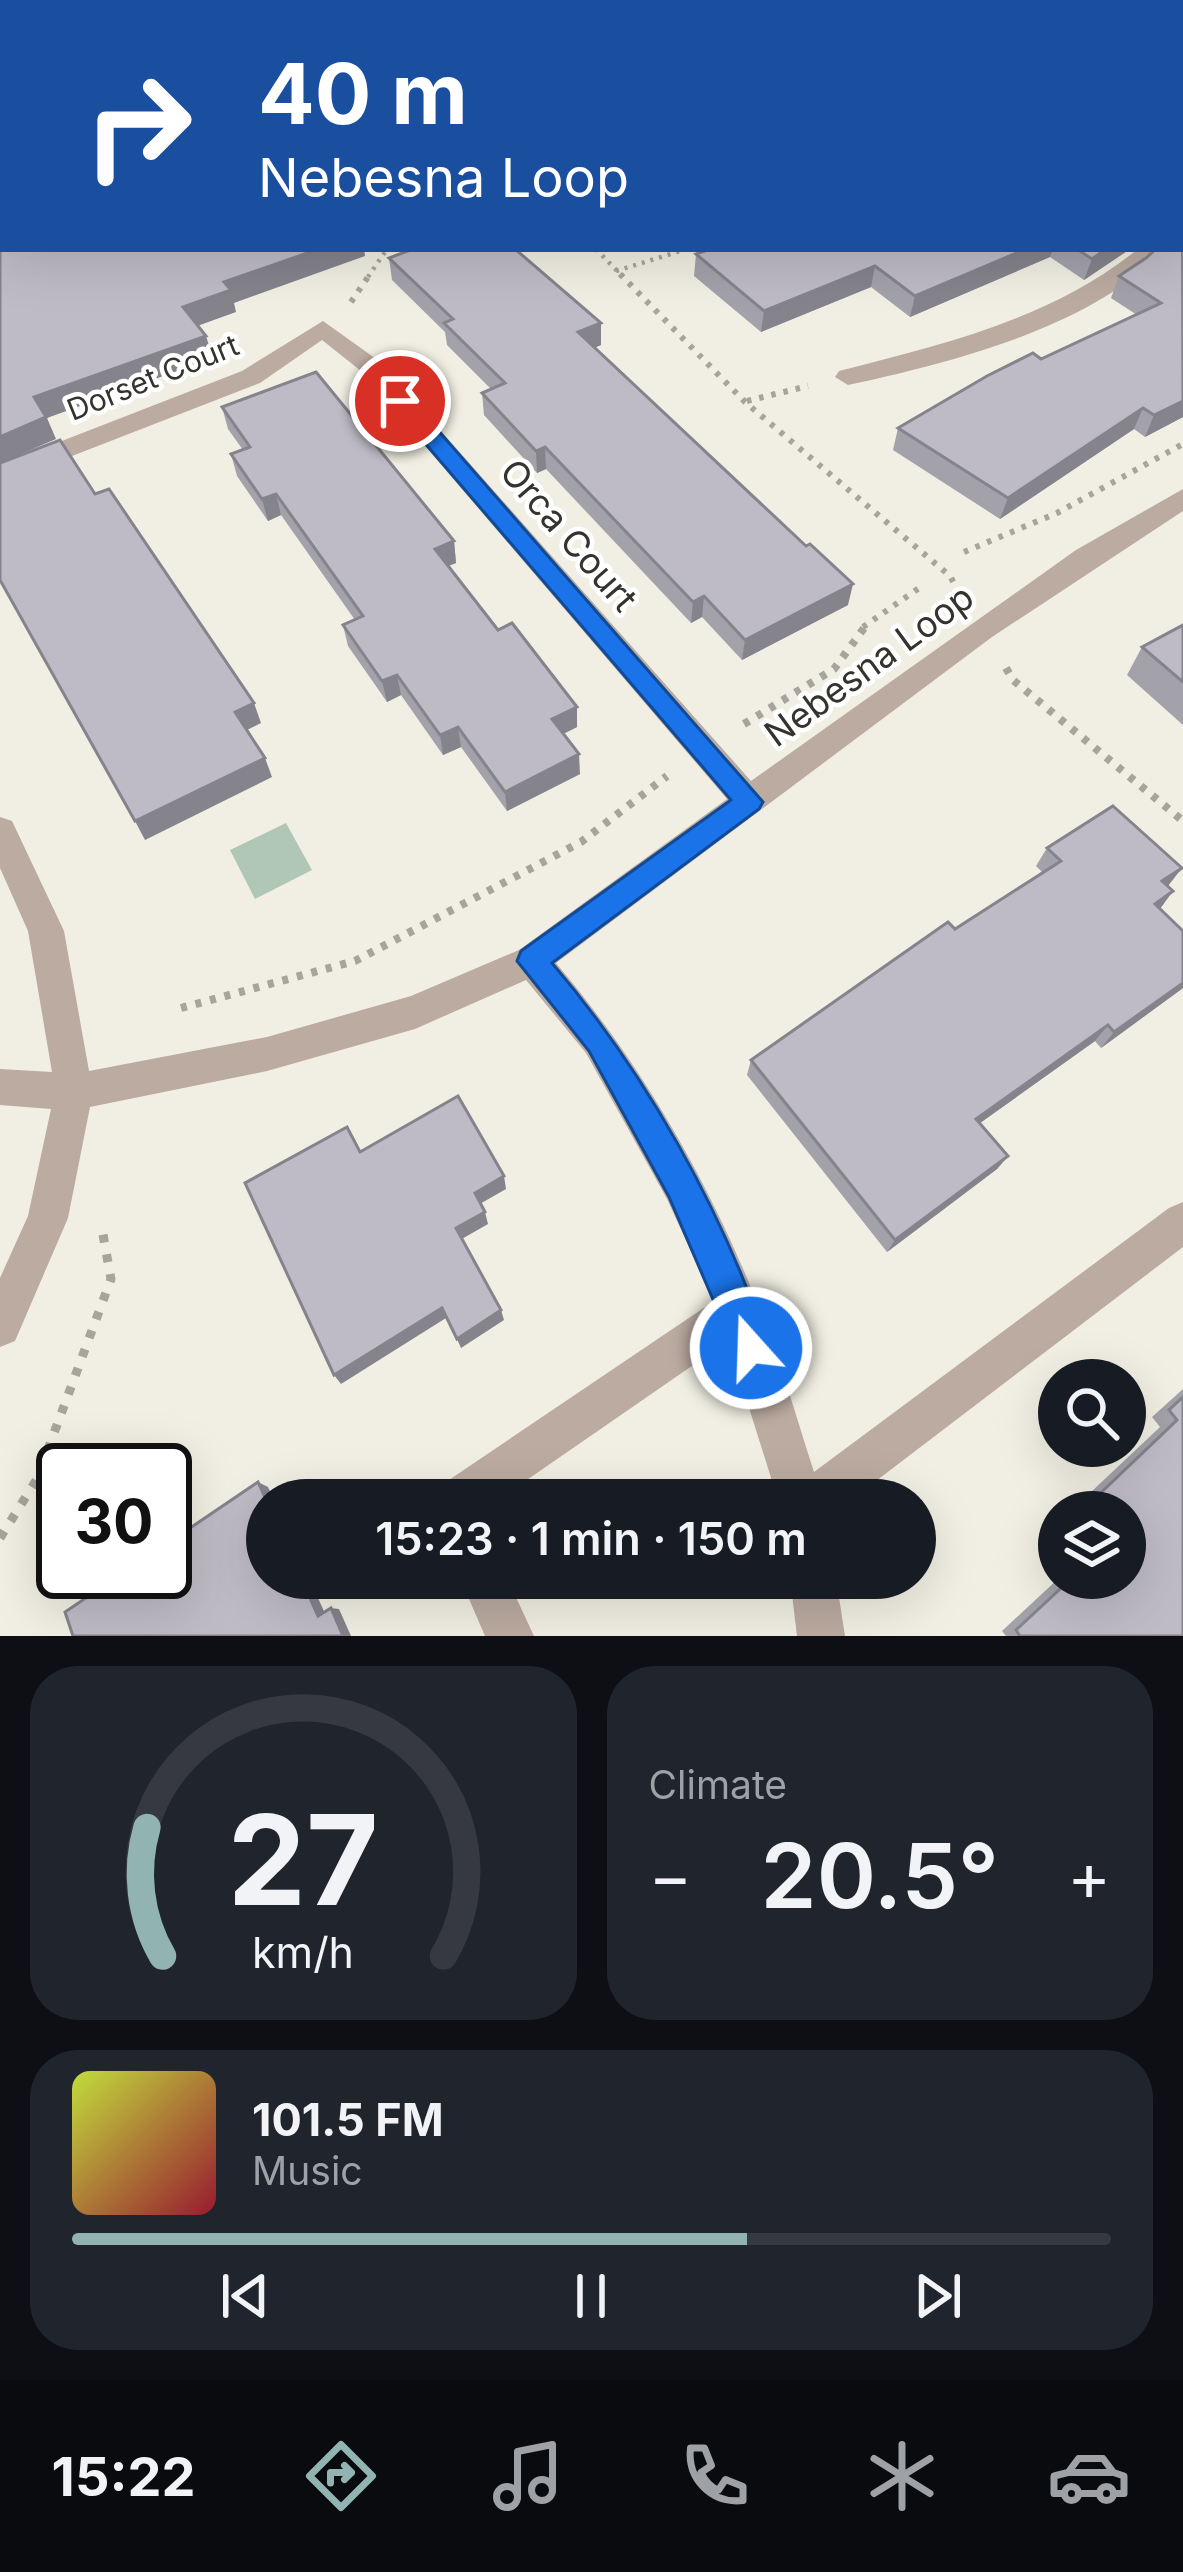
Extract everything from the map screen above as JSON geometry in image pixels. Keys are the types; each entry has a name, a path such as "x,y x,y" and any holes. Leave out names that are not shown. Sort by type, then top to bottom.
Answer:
{"street":[{"path":"848,377 922,362 1012,328 1094,290 1149,252"},
{"name":"Dorset Court","path":"0,476 250,377 323,328"},
{"name":"Orca Court","path":"323,328 370,366 749,802"},
{"name":"Nebesna Loop","path":"0,1087 74,1093 267,1054 415,1012 532,961 1086,556 1183,498"},
{"path":"0,830 46,931 74,1093 48,1218 0,1327"},
{"path":"532,961 599,1041 681,1185 739,1309 794,1479"},
{"path":"842,1479 1183,1222"},
{"path":"490,1479 739,1309"},
{"path":"493,1599 510,1636"},
{"path":"817,1599 821,1636"}],"path":[{"path":"323,328 362,292 385,252"},
{"path":"599,252 745,402 950,576"},
{"path":"616,271 677,252"},
{"path":"745,402 848,377"},
{"path":"964,552 1057,513 1183,444"},
{"path":"181,1008 355,961 581,842 705,750 834,669 862,628 922,586"},
{"path":"1013,680 1183,820"},
{"path":"0,1538 37,1479 111,1279 103,1229"}],"green space":[{"path":"286,823 312,870 255,899 230,850"}],"building":[{"path":"0,252 310,252 224,282 231,290 183,307 206,336 34,397 46,417 0,437"},
{"path":"405,252 518,252 601,323 578,332 806,546 810,544 853,584 745,640 704,596 693,602 545,447 536,451 482,393 505,383 444,323 453,319 389,258"},
{"path":"1019,252 915,296 875,266 764,311 696,254"},
{"path":"1153,252 1182,252 1183,401 1154,415 1143,408 1008,498 898,428 1033,353 1041,359 1161,303 1119,276"},
{"path":"316,372 454,541 435,549 498,630 512,623 577,707 552,719 579,754 505,792 458,727 440,735 397,675 382,681 343,625 363,616 276,494 262,499 231,454 250,447 222,407"},
{"path":"60,440 95,494 109,489 254,703 235,712 265,758 135,821 0,580 0,463"},
{"path":"1183,625 1183,682 1142,647"},
{"path":"1113,806 1182,868 1162,881 1173,891 1155,904 1183,931 1183,983 1114,1032 1108,1025 976,1119 1008,1156 895,1240 751,1060 948,922 955,929 1061,861 1047,848"},
{"path":"458,1096 504,1176 475,1193 485,1212 456,1228 501,1310 457,1339 442,1308 334,1375 245,1183 347,1127 360,1152"},
{"path":"1183,1397 1183,1636 1020,1636 1016,1630 1049,1599 1146,1599 1146,1491 1103,1491 1128,1467 1146,1467 1146,1450 1177,1420 1169,1410"},
{"path":"246,1490 246,1599 310,1599 318,1616 331,1608 343,1636 73,1636 65,1612 84,1599 192,1599 192,1527"}],"route":[{"path":"400,401 749,802 532,961 599,1041 681,1185 739,1309 751,1348"}]}
